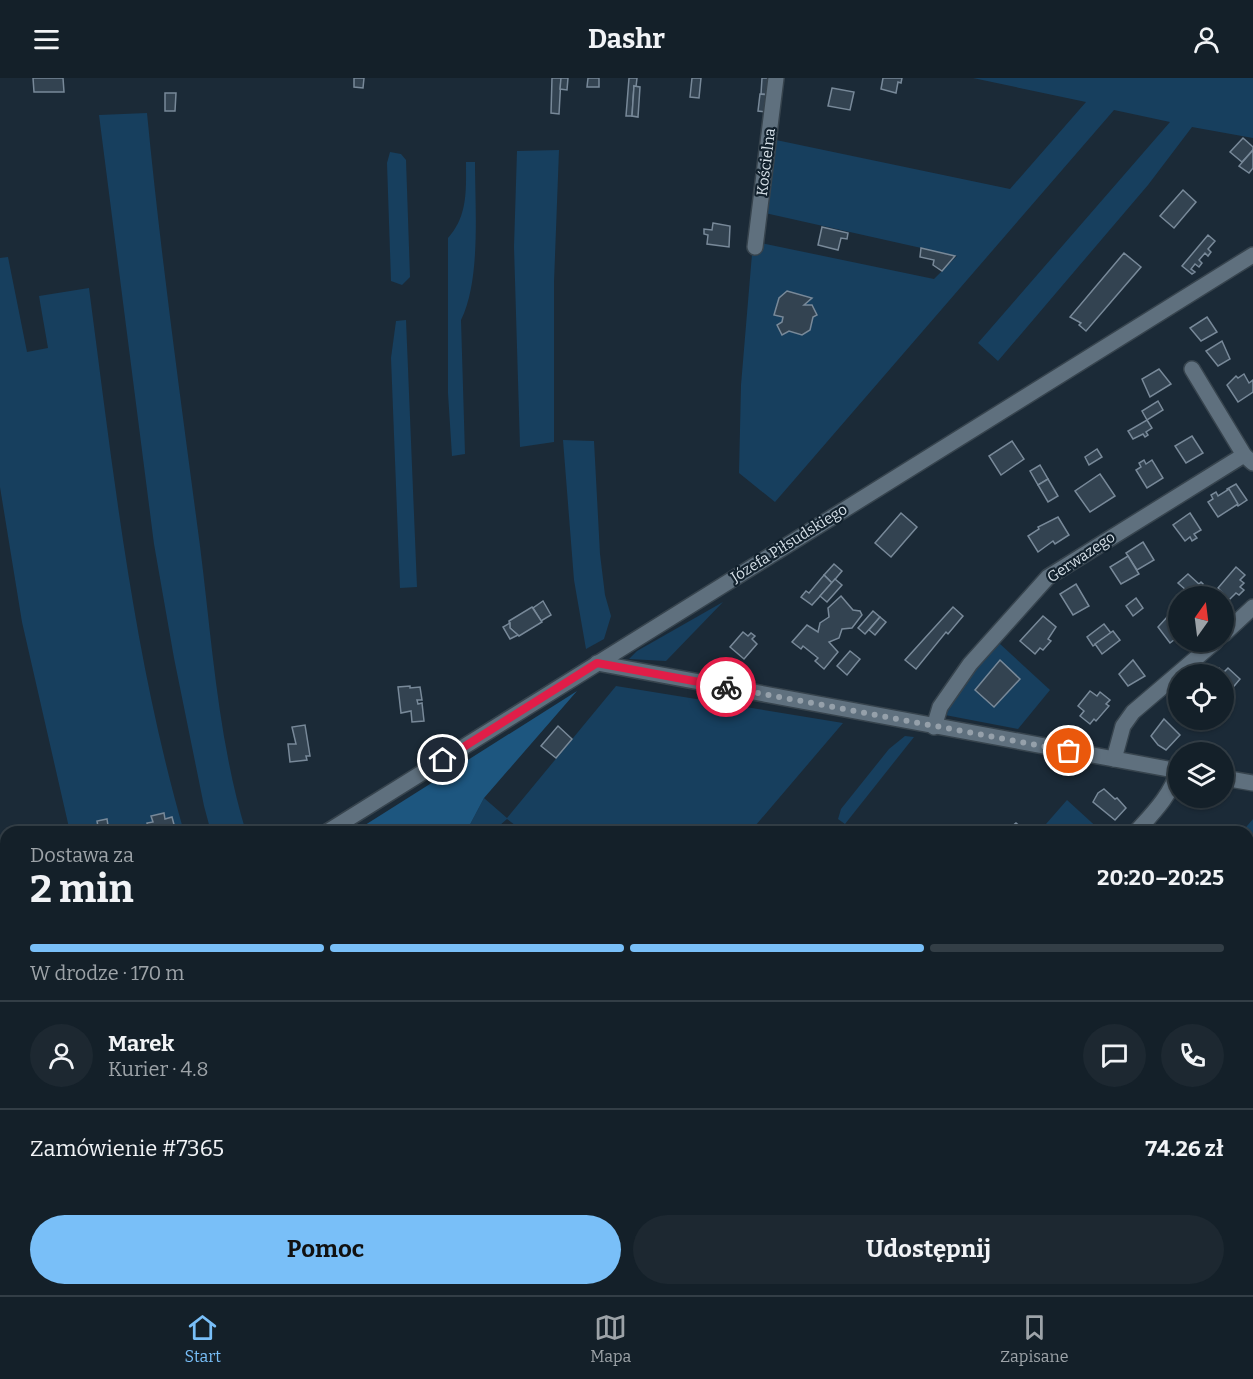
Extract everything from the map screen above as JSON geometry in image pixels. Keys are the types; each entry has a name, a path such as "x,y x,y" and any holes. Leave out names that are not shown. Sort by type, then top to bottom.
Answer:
{"street":[{"name":"Kościelna","path":"755,247 776,78"},
{"name":"Józefa Piłsudskiego","path":"337,826 1253,255"},
{"path":"1192,369 1248,459"},
{"name":"Gerwazego","path":"934,727 940,707 964,672 1048,577 1248,459"},
{"path":"1234,625 1253,608"},
{"path":"1114,759 1123,726 1133,712 1203,652"},
{"path":"597,663 1168,769"},
{"path":"1234,780 1253,783"},
{"path":"1141,826 1168,793"}],"shaded area":[{"path":"973,78 1253,78 1253,138 1192,127 1148,185 998,361 978,343 1170,122 1114,110 775,502 739,473 741,385 752,254 761,243 934,279 957,256 765,213 776,140 1010,189 1086,102"},
{"path":"147,113 217,690 236,797 244,826 209,826 204,806 154,544 99,115"},
{"path":"559,150 554,282 554,442 520,447 514,247 517,151"},
{"path":"390,152 401,154 406,160 410,277 402,285 391,281 387,163"},
{"path":"466,162 475,162 476,243 472,285 461,320 465,454 452,456 448,393 448,238 455,230 462,212 466,193"},
{"path":"8,257 27,352 48,348 39,296 89,288 126,562 151,698 182,826 69,826 22,622 0,487 0,258"},
{"path":"406,320 417,587 400,588 391,358 396,321"},
{"path":"563,440 594,441 600,554 605,595 611,616 604,639 586,649 574,580"},
{"path":"723,602 666,661 629,659 637,651"},
{"path":"999,643 1050,690 1018,729 945,715 966,679"},
{"path":"616,686 843,723 755,826 516,826 507,819 499,826 469,826 484,798 507,818"},
{"path":"577,691 484,798 469,826 363,826"},
{"path":"905,736 914,737 845,824 838,819 841,809 889,749"},
{"path":"1067,800 1095,826 1044,826"}],"building":[{"path":"33,78 63,78 64,92 34,92"},
{"path":"354,78 364,78 363,88 354,87"},
{"path":"552,78 561,78 559,114 551,113"},
{"path":"561,78 568,78 567,90 560,89"},
{"path":"588,78 599,78 599,87 587,87"},
{"path":"629,78 637,78 636,87 634,86 632,116 626,116"},
{"path":"692,78 701,78 699,98 690,97"},
{"path":"762,78 771,78 770,95 761,94"},
{"path":"883,78 902,78 901,83 898,82 896,93 881,89"},
{"path":"634,86 640,87 638,117 632,116"},
{"path":"832,88 854,92 850,110 828,106"},
{"path":"165,93 176,93 175,111 165,111"},
{"path":"760,94 770,95 767,112 758,111"},
{"path":"1243,138 1253,147 1253,150 1242,162 1230,152"},
{"path":"1253,150 1253,168 1249,173 1239,166"},
{"path":"1183,190 1196,202 1174,228 1160,216"},
{"path":"713,223 730,226 729,247 707,244 708,235 704,234 704,229 712,230"},
{"path":"822,227 848,233 847,239 841,238 838,250 818,245"},
{"path":"1208,235 1215,241 1208,249 1211,252 1208,256 1205,253 1199,260 1202,263 1199,267 1195,264 1191,269 1195,272 1192,274 1182,266"},
{"path":"921,248 955,256 942,271 933,265 934,260 920,257"},
{"path":"1124,253 1141,267 1086,331 1079,325 1081,323 1070,317"},
{"path":"787,291 812,298 804,305 812,305 817,315 813,317 810,330 802,335 789,331 782,335 777,325 782,322 783,317 774,315 779,298"},
{"path":"1207,317 1217,332 1201,341 1190,328"},
{"path":"1222,341 1230,359 1218,366 1206,351"},
{"path":"1159,369 1171,384 1150,397 1142,379"},
{"path":"1244,374 1249,383 1253,380 1253,392 1238,402 1227,385 1236,376 1238,378"},
{"path":"1158,401 1163,410 1147,420 1142,411"},
{"path":"1147,420 1152,428 1146,432 1148,435 1145,437 1143,434 1133,439 1128,431"},
{"path":"1192,436 1203,453 1186,463 1175,446"},
{"path":"1012,441 1024,459 1001,475 989,456"},
{"path":"1097,449 1102,457 1089,465 1085,457"},
{"path":"1144,460 1146,464 1152,460 1163,478 1147,488 1136,470 1141,467 1139,463"},
{"path":"1040,465 1048,479 1038,485 1030,471"},
{"path":"1100,474 1115,496 1090,512 1075,491"},
{"path":"1048,479 1058,496 1048,502 1038,485"},
{"path":"1236,484 1247,500 1238,506 1227,489"},
{"path":"1229,489 1238,504 1218,517 1208,502 1213,499 1211,495 1216,492 1218,496"},
{"path":"901,513 917,527 891,557 875,543"},
{"path":"1190,513 1201,530 1194,534 1197,538 1192,541 1190,537 1185,541 1173,525"},
{"path":"1058,517 1069,535 1055,544 1053,541 1038,552 1028,536 1039,529 1038,527"},
{"path":"1143,542 1154,560 1137,570 1126,553"},
{"path":"1128,556 1139,574 1121,584 1110,567"},
{"path":"834,564 842,571 832,583 824,575"},
{"path":"1236,567 1245,575 1240,580 1244,583 1240,587 1244,590 1239,595 1236,593 1234,595 1234,586 1220,586"},
{"path":"1188,574 1199,584 1201,582 1203,584 1202,586 1181,586 1178,583"},
{"path":"824,575 832,583 812,605 801,597 806,591 809,593"},
{"path":"835,579 842,585 827,602 820,596"},
{"path":"1076,584 1089,606 1073,615 1060,594"},
{"path":"841,596 853,610 860,611 862,615 852,628 842,629 839,638 829,642 838,652 824,669 815,661 818,658 803,646 801,649 792,642 807,625 818,632 820,623 829,617 828,608"},
{"path":"1136,598 1143,608 1133,616 1126,606"},
{"path":"543,601 551,615 541,621 533,608"},
{"path":"532,607 542,622 519,636 510,628 509,621"},
{"path":"953,607 963,616 948,634 946,632 916,669 905,660"},
{"path":"873,611 880,617 865,634 858,628"},
{"path":"1043,616 1056,627 1048,639 1051,641 1043,650 1040,648 1035,654 1020,641"},
{"path":"1168,616 1168,640 1158,627"},
{"path":"880,617 886,622 875,635 869,630"},
{"path":"510,623 510,628 518,635 510,639 503,627"},
{"path":"1104,624 1111,633 1093,646 1087,637"},
{"path":"1113,631 1120,640 1102,654 1095,644"},
{"path":"743,632 748,636 751,633 755,636 752,639 757,644 744,659 730,647"},
{"path":"850,651 860,659 847,675 837,666"},
{"path":"1000,660 1020,679 994,707 975,690"},
{"path":"1133,660 1145,676 1128,686 1119,674"},
{"path":"1234,674 1240,679 1234,686"},
{"path":"410,686 410,688 420,687 422,700 417,700 418,704 422,703 424,721 412,722 411,711 401,713 398,687"},
{"path":"1090,691 1097,696 1100,692 1110,700 1106,704 1109,706 1096,721 1094,719 1090,724 1080,716 1084,711 1078,706"},
{"path":"1164,719 1168,723 1168,730 1175,730 1180,735 1173,742 1168,742 1166,750 1158,745 1151,736"},
{"path":"305,725 310,756 306,756 307,760 290,762 288,744 296,744 292,727"},
{"path":"558,726 572,739 556,758 541,746"},
{"path":"1104,789 1126,808 1115,820 1093,802 1098,793"},
{"path":"164,813 165,819 172,817 174,826 148,826 147,823 153,822 151,816"},
{"path":"107,819 108,826 98,826 97,821"}],"way so far":[{"path":"726,687 1069,751"}],"route":[{"path":"443,760 597,663 726,687"}]}
